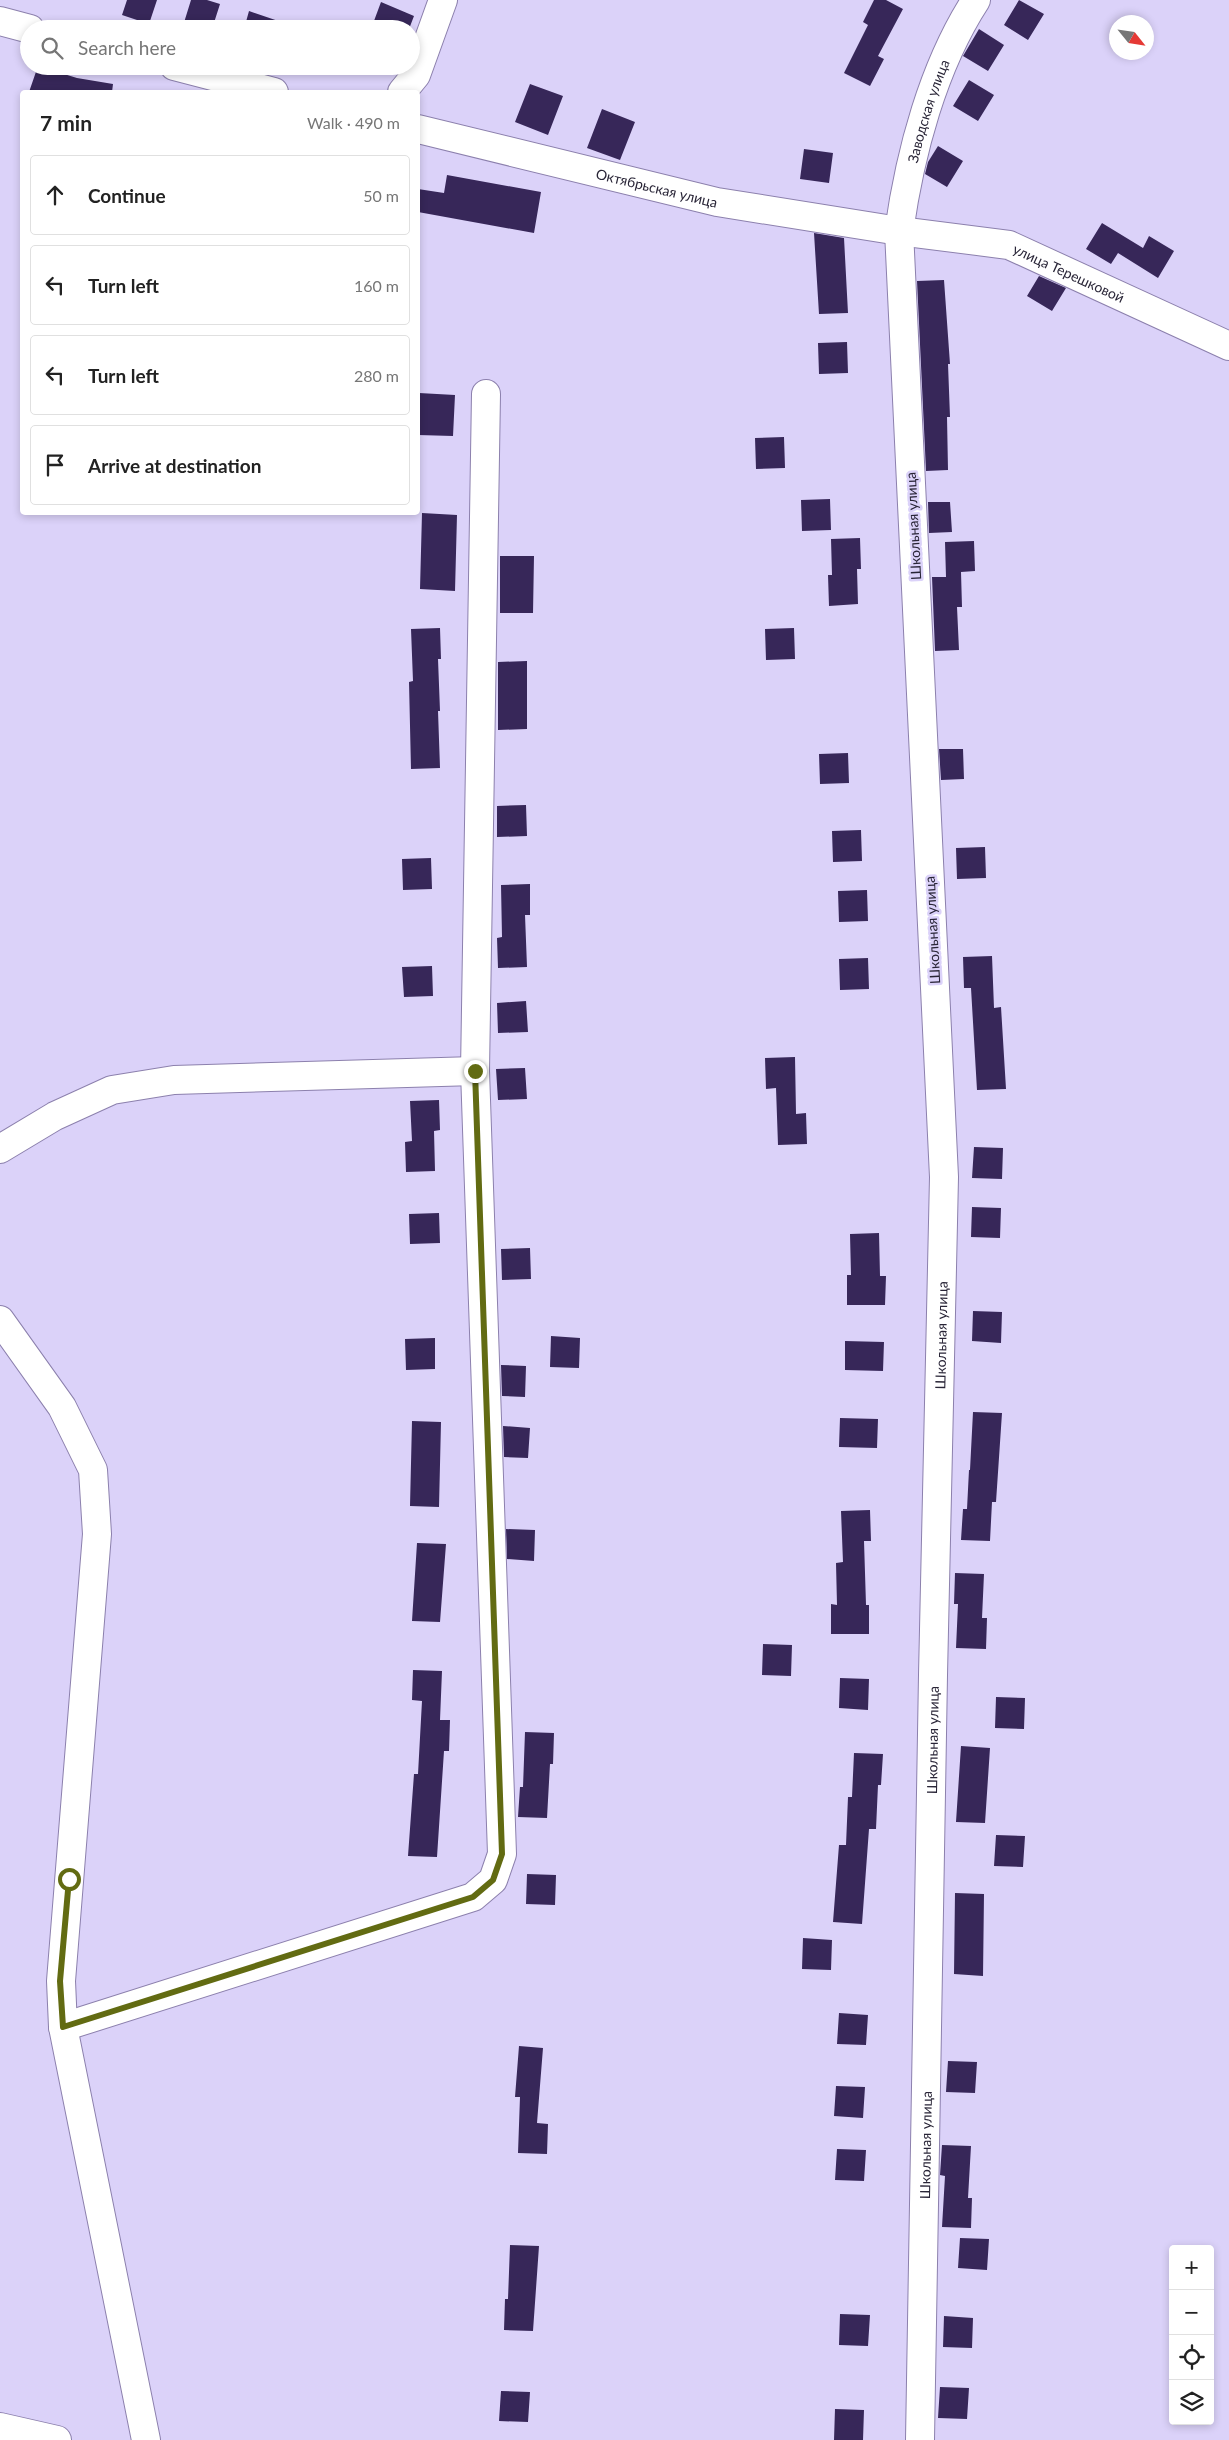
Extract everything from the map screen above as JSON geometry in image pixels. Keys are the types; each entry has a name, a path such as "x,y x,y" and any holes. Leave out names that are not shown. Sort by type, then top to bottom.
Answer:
{"street":[{"path":"420,64 443,0"},
{"name":"Заводская улица","path":"899,230 906,178 933,89 966,16 976,0"},
{"path":"0,21 20,26"},
{"path":"209,75 266,90"},
{"path":"404,90 416,75"},
{"name":"Октябрьская улица","path":"420,129 717,202 899,230"},
{"name":"улица Терешковой","path":"899,230 1009,244 1229,346"},
{"name":"Школьная улица","path":"899,230 944,1177 933,1675 920,2440"},
{"path":"63,2027 473,1897 493,1880 502,1854 475,1071 486,394"},
{"path":"0,1149 55,1116 112,1090 165,1081 475,1071"},
{"path":"0,1320 62,1407 93,1470 97,1534 60,1981 63,2027 146,2440"},
{"path":"0,2427 57,2440"}],"building":[{"path":"127,0 157,0 150,20 137,20 122,15"},
{"path":"191,0 207,0 220,4 215,20 185,20"},
{"path":"874,0 886,0 903,9 878,56 884,59 870,86 844,73 868,25 863,22"},
{"path":"1019,0 1044,14 1028,40 1004,25"},
{"path":"381,2 414,16 412,20 374,20"},
{"path":"249,11 275,20 246,20"},
{"path":"979,29 1004,45 988,71 963,56"},
{"path":"35,75 67,75 113,84 112,90 30,90"},
{"path":"969,80 994,95 978,121 953,106"},
{"path":"530,84 563,96 548,135 515,122"},
{"path":"602,109 635,122 620,160 587,148"},
{"path":"938,146 963,161 947,187 925,174 928,162"},
{"path":"804,149 833,153 829,183 800,179"},
{"path":"447,175 541,192 534,233 420,212 420,189 444,193"},
{"path":"1102,223 1143,248 1149,236 1174,251 1158,278 1118,253 1111,264 1086,249"},
{"path":"814,233 844,238 848,313 819,314"},
{"path":"1039,276 1066,288 1052,311 1027,296"},
{"path":"944,280 950,364 948,364 950,417 947,417 948,470 926,471 917,281"},
{"path":"847,342 848,373 819,374 818,343"},
{"path":"420,393 455,395 453,436 420,435"},
{"path":"784,437 785,468 756,469 755,438"},
{"path":"830,499 831,530 802,531 801,500"},
{"path":"928,502 950,502 952,532 929,533"},
{"path":"422,513 457,515 455,591 420,589"},
{"path":"860,538 861,569 857,569 858,604 829,606 828,575 832,575 831,539"},
{"path":"974,541 975,571 961,572 962,607 957,607 959,650 935,651 932,577 946,577 945,542"},
{"path":"500,556 534,556 533,613 500,613"},
{"path":"440,628 441,659 438,659 440,711 438,711 440,768 411,769 409,682 413,681 411,629"},
{"path":"794,628 795,659 766,660 765,629"},
{"path":"527,661 527,729 498,730 498,662"},
{"path":"939,749 963,749 964,779 941,780"},
{"path":"848,753 849,783 820,784 819,754"},
{"path":"526,805 527,836 497,837 497,806"},
{"path":"861,830 862,861 833,862 832,831"},
{"path":"985,847 986,878 957,879 956,848"},
{"path":"431,858 432,889 403,890 402,859"},
{"path":"530,884 530,915 525,915 527,967 498,968 497,938 502,937 501,885"},
{"path":"867,890 868,921 839,922 838,891"},
{"path":"992,956 994,1008 1001,1007 1006,1089 977,1090 971,988 964,988 963,957"},
{"path":"868,958 869,989 840,990 839,959"},
{"path":"432,966 433,996 404,997 402,967"},
{"path":"526,1001 528,1032 498,1033 497,1003"},
{"path":"795,1057 796,1114 806,1113 807,1144 778,1145 776,1088 766,1089 765,1058"},
{"path":"525,1068 527,1099 498,1100 496,1069"},
{"path":"439,1100 440,1130 434,1131 435,1171 406,1172 405,1142 412,1141 410,1101"},
{"path":"974,1147 1003,1148 1002,1179 972,1178"},
{"path":"972,1207 1001,1208 1000,1238 971,1237"},
{"path":"439,1213 440,1243 410,1244 409,1214"},
{"path":"879,1233 880,1276 886,1276 885,1305 847,1305 847,1275 851,1275 850,1234"},
{"path":"530,1248 531,1279 502,1280 501,1249"},
{"path":"973,1311 1002,1312 1001,1343 972,1341"},
{"path":"551,1336 580,1338 579,1368 550,1367"},
{"path":"435,1338 435,1369 406,1370 405,1339"},
{"path":"845,1341 884,1342 883,1371 845,1370"},
{"path":"501,1365 526,1366 525,1397 502,1396"},
{"path":"973,1412 1002,1413 996,1502 992,1502 990,1541 961,1540 963,1509 967,1509"},
{"path":"840,1418 878,1419 877,1448 839,1447"},
{"path":"412,1421 441,1422 439,1507 410,1506"},
{"path":"503,1426 530,1428 528,1458 504,1457"},
{"path":"870,1510 871,1541 864,1541 866,1605 869,1605 869,1634 831,1634 831,1604 837,1605 836,1563 843,1562 841,1511"},
{"path":"506,1529 535,1530 534,1561 507,1559"},
{"path":"417,1543 446,1544 440,1622 412,1621"},
{"path":"955,1573 984,1574 982,1618 987,1618 986,1649 956,1648 958,1604 954,1604"},
{"path":"763,1644 792,1645 791,1676 762,1675"},
{"path":"413,1670 442,1671 440,1720 450,1720 449,1751 444,1751 437,1857 408,1856 414,1774 418,1774 422,1701 412,1700"},
{"path":"840,1678 869,1679 868,1710 839,1708"},
{"path":"996,1697 1025,1698 1024,1729 995,1728"},
{"path":"525,1732 554,1733 553,1764 550,1764 547,1818 518,1817 520,1787 523,1787"},
{"path":"961,1746 990,1748 985,1823 956,1822"},
{"path":"854,1753 883,1754 881,1785 878,1785 876,1829 869,1829 862,1924 833,1922 839,1845 846,1845 848,1797 852,1797"},
{"path":"996,1835 1025,1836 1023,1867 994,1866"},
{"path":"527,1874 556,1875 555,1905 526,1904"},
{"path":"955,1893 984,1894 983,1976 954,1974"},
{"path":"803,1938 832,1940 831,1970 802,1969"},
{"path":"839,2013 868,2015 866,2045 837,2044"},
{"path":"519,2046 543,2048 537,2123 548,2124 547,2154 518,2153 520,2097 515,2097"},
{"path":"948,2061 977,2062 975,2093 946,2092"},
{"path":"836,2086 865,2087 863,2118 834,2116"},
{"path":"942,2145 971,2146 968,2198 972,2198 971,2228 942,2227 945,2176 940,2175"},
{"path":"837,2149 866,2150 864,2181 835,2180"},
{"path":"960,2238 989,2239 987,2270 958,2268"},
{"path":"510,2245 539,2246 533,2331 504,2330 505,2299 508,2299"},
{"path":"840,2314 870,2315 868,2346 839,2345"},
{"path":"944,2316 973,2318 972,2348 943,2347"},
{"path":"940,2387 969,2388 967,2419 938,2418"},
{"path":"501,2391 530,2392 528,2422 499,2421"},
{"path":"835,2409 864,2410 863,2440 834,2440"}],"route":[{"path":"69,1879 60,1981 63,2027 473,1897 493,1880 502,1854 475,1071"}]}
